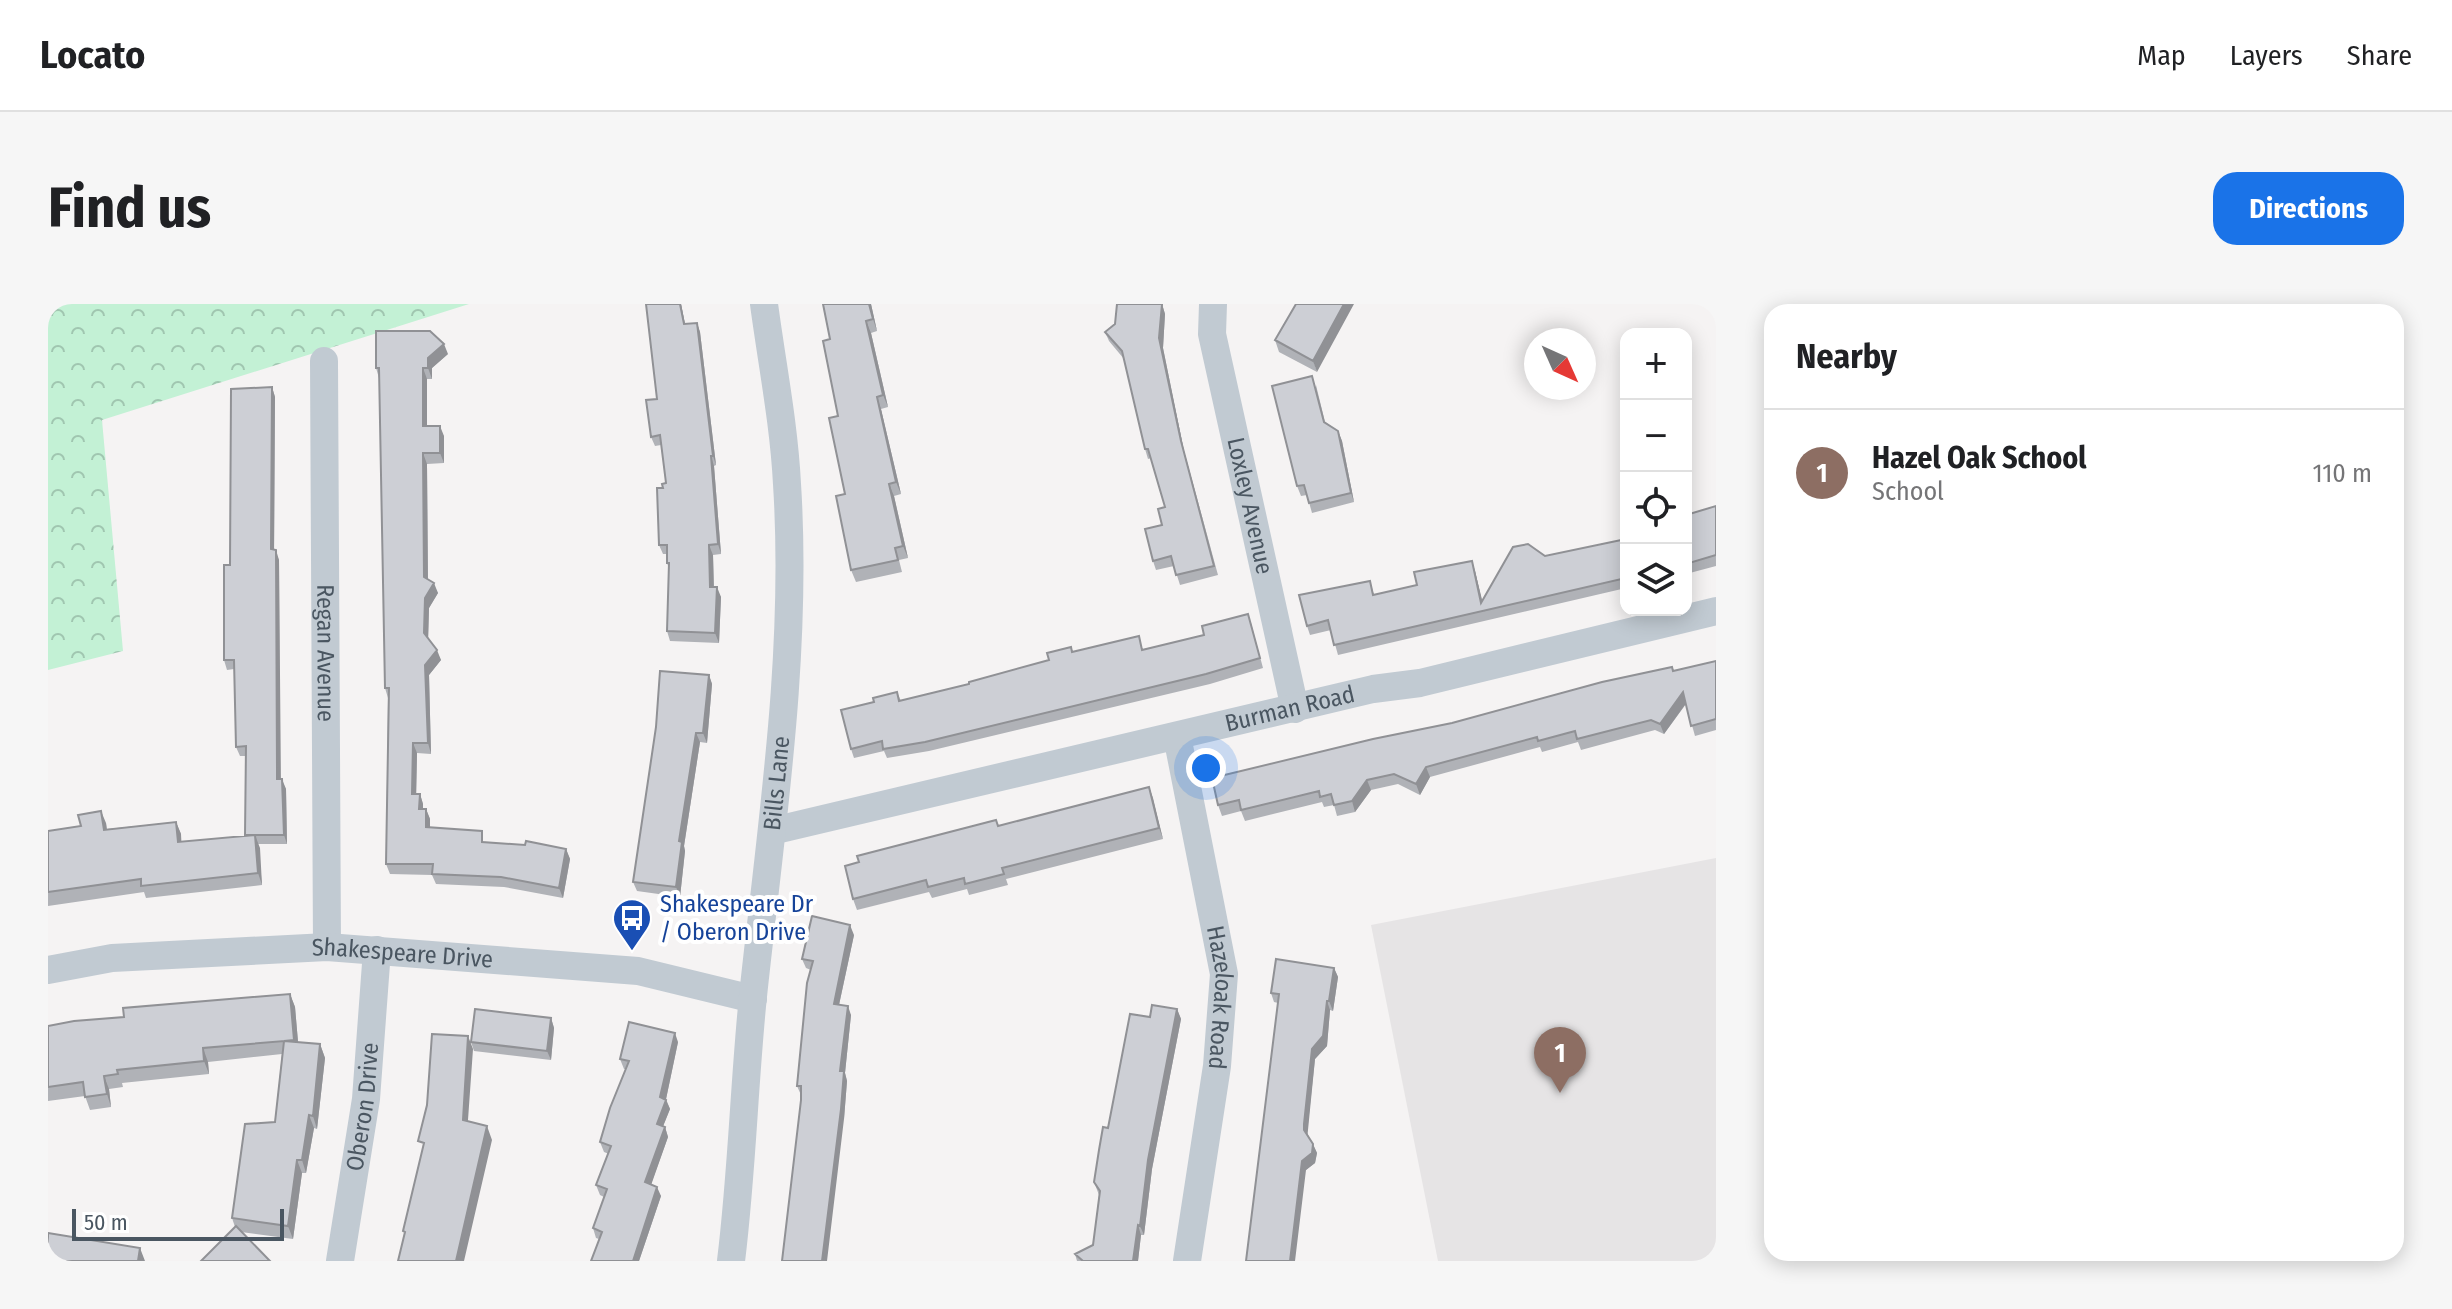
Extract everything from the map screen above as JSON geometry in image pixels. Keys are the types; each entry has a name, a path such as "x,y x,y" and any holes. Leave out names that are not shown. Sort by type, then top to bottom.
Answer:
{"street":[{"name":"Bills Lane","path":"731,1261 786,665 787,482 764,304"},
{"name":"Loxley Avenue","path":"1213,304 1212,334 1295,709"},
{"name":"Regan Avenue","path":"324,361 327,947"},
{"name":"Burman Road","path":"772,831 1373,689 1420,683 1716,611"},
{"name":"Hazeloak Road","path":"1177,736 1224,974 1217,1066 1187,1261"},
{"name":"Shakespeare Drive","path":"48,970 112,958 327,947 638,971 753,999"},
{"name":"Oberon Drive","path":"340,1261 366,1099 377,950"}],"shaded area":[{"path":"1716,858 1716,1261 1438,1261 1371,925"}],"green space":[{"path":"48,304 469,304 102,420 123,651 48,670"}],"building":[{"path":"646,304 680,304 684,324 697,323 713,456 718,544 709,545 710,587 717,587 715,633 667,631 669,563 667,545 659,545 657,488 663,488 662,484 666,483 660,435 651,437 646,400 657,399"},
{"path":"823,304 869,304 873,319 866,321 883,395 877,397 896,482 889,484 903,546 895,548 898,560 851,570 836,496 845,494 829,418 838,416 823,341 830,339"},
{"path":"1117,304 1162,304 1159,338 1181,441 1214,566 1176,575 1171,556 1153,561 1145,529 1162,525 1158,509 1165,507 1148,449 1145,449 1122,351 1105,332 1115,324"},
{"path":"1296,304 1344,304 1313,361 1275,340"},
{"path":"376,331 430,331 444,344 428,358 428,368 423,368 423,426 440,426 440,453 423,453 424,577 434,583 425,598 424,633 437,650 425,665 428,743 413,743 412,794 420,794 419,809 426,809 426,827 482,831 482,842 525,845 526,841 566,849 559,888 501,877 432,874 433,864 386,864 389,688 385,688"},
{"path":"1312,376 1324,422 1338,431 1351,493 1309,503 1304,485 1297,486 1272,386"},
{"path":"272,387 271,549 276,550 277,779 282,779 284,835 245,835 246,746 236,747 234,660 224,660 224,565 230,565 231,389"},
{"path":"1716,506 1716,555 1692,562 1692,544 1692,513"},
{"path":"1620,540 1620,579 1334,645 1328,620 1307,626 1299,595 1370,581 1373,595 1417,585 1414,572 1472,561 1481,603 1513,547 1528,544 1545,556"},
{"path":"1248,614 1260,658 925,742 883,749 882,741 851,749 841,710 874,702 873,698 897,692 899,701 969,684 1049,660 1047,653 1071,647 1072,652 1139,636 1142,650 1204,635 1202,626"},
{"path":"1716,661 1716,719 1691,726 1683,692 1660,724 1651,720 1577,739 1575,731 1538,741 1537,737 1426,767 1416,784 1394,774 1367,780 1352,801 1334,805 1331,794 1320,797 1319,791 1241,810 1239,800 1218,805 1212,778 1452,723 1602,682"},
{"path":"660,671 709,675 703,733 696,733 679,841 682,842 676,887 633,882 656,727"},
{"path":"1149,787 1159,828 1002,868 1004,874 965,884 964,878 928,887 926,880 853,899 845,866 859,862 857,856 996,820 998,826"},
{"path":"101,811 104,830 176,822 178,842 255,835 258,873 141,886 141,879 48,892 48,831 81,826 78,815"},
{"path":"812,916 850,925 834,1004 848,1006 840,1071 844,1071 841,1109 822,1261 782,1261 801,1100 801,1086 797,1086 807,983 813,961 802,959"},
{"path":"1276,959 1334,968 1323,1036 1312,1049 1304,1130 1313,1144 1312,1153 1302,1161 1290,1261 1246,1261 1279,994 1271,993"},
{"path":"290,994 294,1040 203,1048 204,1061 117,1070 118,1074 104,1076 107,1094 85,1097 83,1082 48,1087 48,1026 124,1017 123,1008"},
{"path":"1152,1005 1177,1009 1148,1160 1133,1261 1083,1261 1075,1254 1093,1245 1100,1191 1094,1182 1099,1150 1103,1127 1108,1128 1130,1014 1150,1017"},
{"path":"475,1009 551,1018 547,1051 471,1042"},
{"path":"629,1022 675,1033 660,1097 666,1100 657,1124 665,1127 645,1182 657,1187 633,1261 591,1261 602,1232 593,1228 607,1189 596,1185 611,1146 600,1142 629,1061 620,1059"},
{"path":"432,1034 468,1036 463,1120 487,1126 456,1261 398,1261 424,1143 418,1141 427,1105"},
{"path":"284,1041 320,1044 313,1116 309,1115 302,1160 297,1160 288,1226 232,1218 245,1124 275,1122"},
{"path":"236,1226 270,1261 201,1261"},
{"path":"48,1233 140,1248 138,1261 48,1261"}],"place":[{"name":"Shakespeare Dr / Oberon Drive","path":"632,952"},
{"name":"Hazel Oak School","path":"1560,1093"}]}
